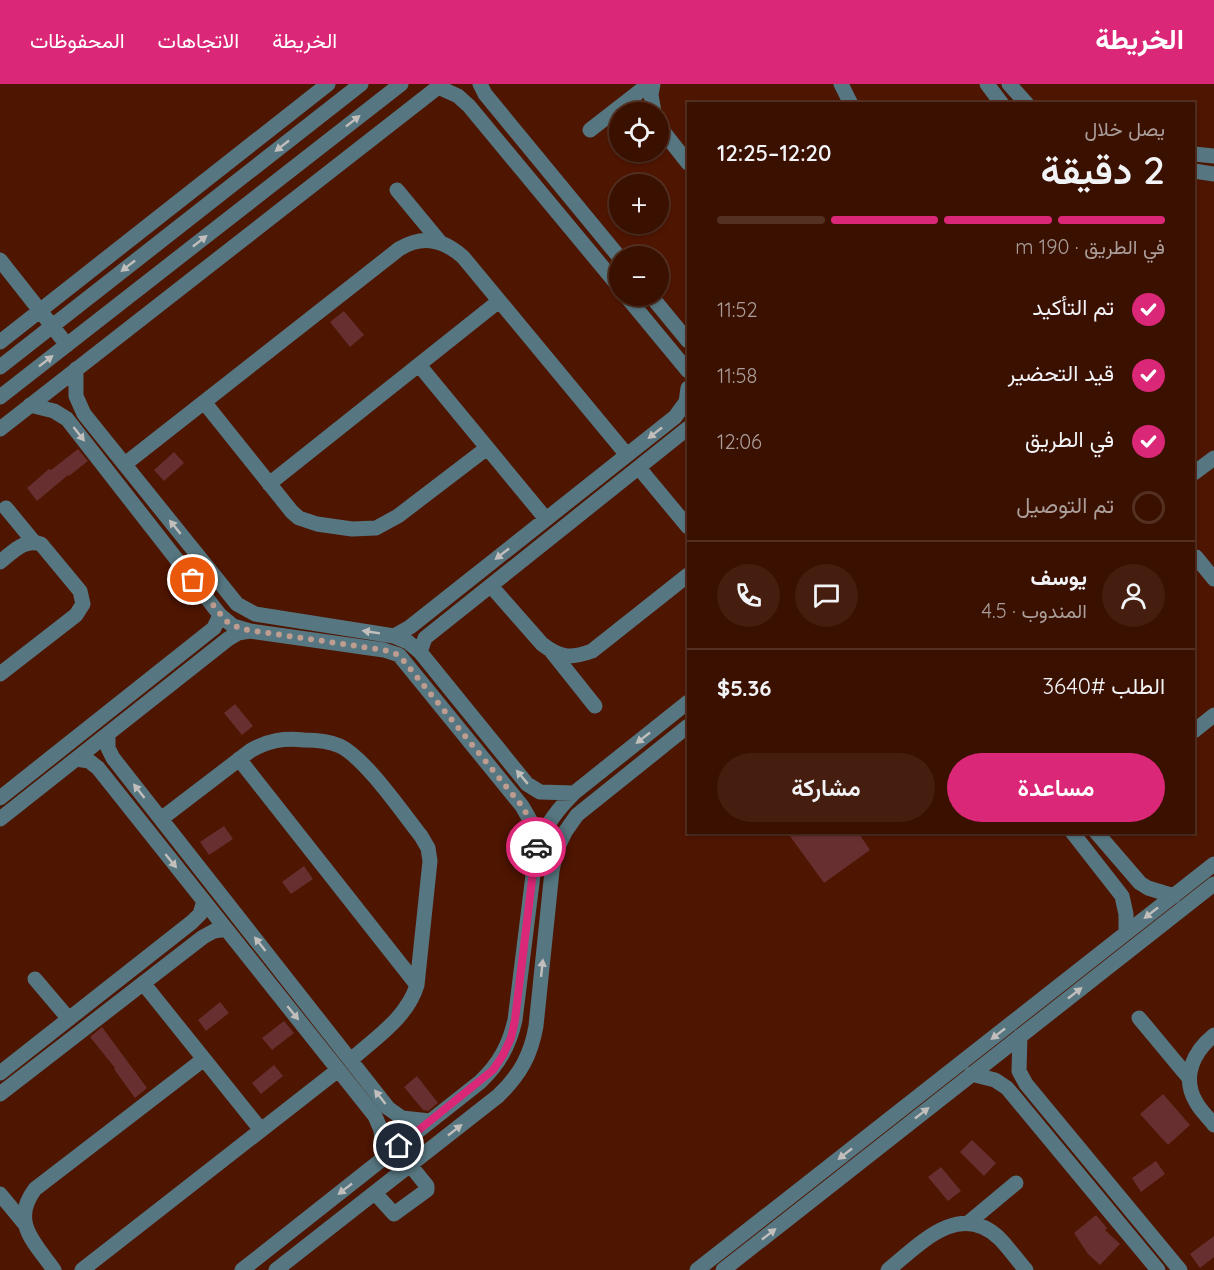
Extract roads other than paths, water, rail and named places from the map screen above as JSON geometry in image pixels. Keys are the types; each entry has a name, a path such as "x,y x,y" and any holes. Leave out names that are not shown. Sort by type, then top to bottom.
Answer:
{"street":[{"path":"0,342 328,84"},
{"path":"0,367 361,84"},
{"path":"0,397 401,84"},
{"path":"651,84 652,102"},
{"path":"590,130 651,84"},
{"path":"841,84 850,102"},
{"path":"1009,84 1025,102"},
{"path":"0,429 440,86 458,96 469,106 609,275"},
{"path":"994,86 1001,102"},
{"path":"469,106 482,89 610,246"},
{"path":"669,139 687,162"},
{"path":"1195,154 1214,156"},
{"path":"1195,171 1214,174"},
{"path":"397,190 440,242"},
{"path":"125,464 399,249 419,241 440,242 453,248 463,257 627,455"},
{"path":"0,260 67,345"},
{"path":"269,484 499,301"},
{"path":"634,306 687,370"},
{"path":"659,306 687,340"},
{"path":"419,365 546,519"},
{"path":"76,369 76,396 80,408 243,609 255,614 394,636 408,642 420,652 533,789 547,794 574,793"},
{"path":"204,402 292,512 299,518 317,524 364,530 388,524 487,448"},
{"path":"394,636 410,627 675,417 687,402"},
{"path":"30,405 54,411 67,419 220,615 233,626 250,631 384,650 399,655 522,806 530,820 537,851"},
{"path":"420,652 425,638 687,429 675,417"},
{"path":"1195,472 1214,458"},
{"path":"639,468 687,525"},
{"path":"0,674 76,615 83,604 80,591 46,549 34,542 6,508"},
{"path":"0,562 21,546 34,542"},
{"path":"1196,557 1214,579"},
{"path":"552,652 577,657 592,651 687,576"},
{"path":"491,586 542,644 552,652 595,706"},
{"path":"0,798 214,628 220,615"},
{"path":"0,819 228,639 238,633 250,631"},
{"path":"242,1270 493,1070 511,1038 515,1020 537,851 544,829 557,809 574,793 687,703"},
{"path":"1195,730 1214,715"},
{"path":"276,1270 513,1082 525,1065 532,1046 552,871 556,851 565,832 585,809 687,727"},
{"path":"108,734 110,753 394,1113 402,1118 430,1121"},
{"path":"161,819 239,759 257,747 279,739 326,741 339,746 361,761 414,827 425,841 430,861 417,985 412,1000 401,1015 351,1060"},
{"path":"76,759 89,761 98,768 379,1122 383,1137 384,1158"},
{"path":"239,759 417,985"},
{"path":"1074,834 1118,888 1125,905 1126,933"},
{"path":"1098,834 1132,877 1148,888 1174,896"},
{"path":"697,1270 1214,864"},
{"path":"1118,888 1132,877"},
{"path":"723,1270 1214,884"},
{"path":"0,1073 192,922 200,914 204,901"},
{"path":"0,1094 209,933 226,929"},
{"path":"525,942 544,945"},
{"path":"35,979 69,1019"},
{"path":"143,983 261,1130"},
{"path":"1139,1018 1189,1078"},
{"path":"1214,1035 1196,1052 1189,1078 1196,1103 1214,1125"},
{"path":"1020,1036 1019,1071 1026,1084 1180,1270"},
{"path":"24,1223 26,1204 35,1189 204,1059"},
{"path":"82,1270 338,1070"},
{"path":"971,1074 1001,1083 1158,1270"},
{"path":"1019,1102 1032,1091"},
{"path":"375,1193 394,1214 427,1190 427,1186 410,1165"},
{"path":"968,1223 1016,1183"},
{"path":"803,1187 813,1199"},
{"path":"0,1194 24,1223 27,1232 54,1270"},
{"path":"888,1270 936,1232 951,1225 968,1223 985,1228 999,1238 1026,1270"}]}
